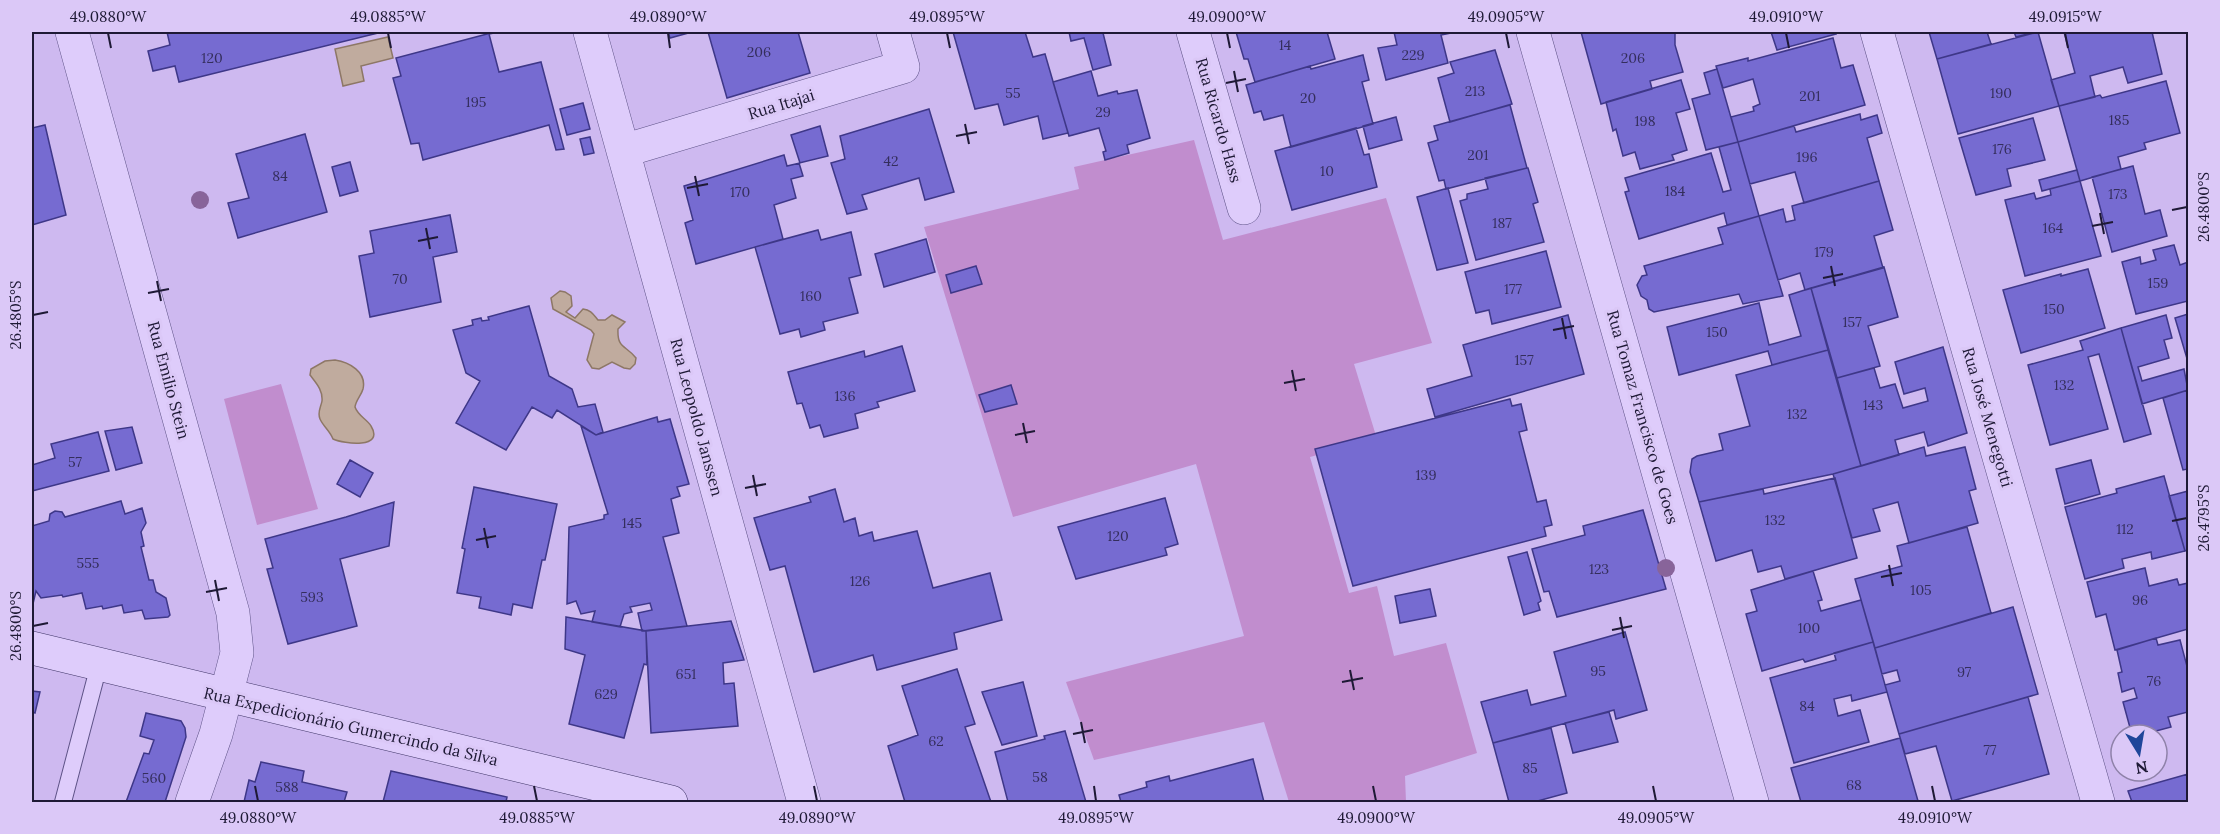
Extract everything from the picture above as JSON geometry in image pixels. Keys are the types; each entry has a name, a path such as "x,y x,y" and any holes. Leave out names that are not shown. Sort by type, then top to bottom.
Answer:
{"street":[{"name":"Rua Emilio Stein","path":"72,32 233,613 237,653 216,734 192,802"},
{"name":"Rua Leopoldo Janssen","path":"590,32 804,802"},
{"name":"Rua Itajai","path":"623,152 903,67 893,32"},
{"name":"Rua Ricardo Hass","path":"1193,32 1244,208"},
{"name":"Rua Tomaz Francisco de Goes","path":"1533,32 1752,802"},
{"name":"Rua José Menegotti","path":"1877,32 2098,802"},
{"name":"Rua Expedicionário Gumercindo da Silva","path":"32,648 670,802"}],"lane":[{"path":"63,802 99,665"}],"shaded area":[{"path":"388,37 393,58 361,66 364,81 343,86 335,49"},
{"path":"1194,140 1223,240 1386,198 1432,343 1354,364 1377,439 1310,457 1349,593 1377,586 1394,656 1446,643 1477,753 1405,776 1406,802 1289,802 1264,722 1094,760 1066,682 1244,636 1196,464 1013,517 924,227 1079,189 1074,167"},
{"path":"560,291 571,296 572,306 566,312 575,318 583,309 590,311 598,320 605,320 612,315 625,322 618,329 618,335 621,344 636,358 635,364 630,369 612,362 599,369 592,368 587,360 594,334 591,330 553,309 551,298"},
{"path":"335,360 346,363 360,373 364,383 355,407 374,433 373,438 368,442 354,443 333,439 320,419 321,393 310,375 311,369 325,361"},
{"path":"281,384 318,509 257,525 224,399"}],"building":[{"path":"167,32 382,32 179,82 175,66 153,71 148,51 170,45"},
{"path":"486,32 499,32 489,34 499,72 541,62 564,149 556,150 549,125 423,160 419,143 411,144 393,78 401,76 396,58 487,34"},
{"path":"668,32 692,32 670,38"},
{"path":"708,32 798,32 810,73 727,98"},
{"path":"953,32 1025,32 1033,57 1045,54 1068,133 1043,139 1038,116 1004,125 998,104 975,109"},
{"path":"1069,32 1110,32 1103,33 1111,65 1093,70 1084,38 1071,41"},
{"path":"1236,32 1327,32 1335,59 1255,82 1248,59 1244,59"},
{"path":"1394,32 1456,32 1441,35 1448,63 1386,80 1378,48 1397,45"},
{"path":"1581,32 1675,32 1675,45 1683,72 1650,81 1652,89 1601,104"},
{"path":"1771,32 1835,32 1836,34 1777,50"},
{"path":"1929,32 1987,32 1991,44 1937,59"},
{"path":"2014,32 2035,32 2016,37"},
{"path":"2038,32 2059,106 1958,134 1937,59"},
{"path":"2064,32 2152,32 2162,74 2128,83 2123,67 2090,76 2095,97 2059,106 2051,80 2075,73"},
{"path":"1833,38 1841,68 1853,65 1865,105 1738,142 1731,117 1754,111 1753,107 1760,104 1753,79 1723,88 1716,66 1748,58 1748,61"},
{"path":"1495,50 1512,104 1450,122 1438,78 1454,73 1450,62"},
{"path":"1363,55 1369,80 1362,82 1373,124 1291,147 1283,115 1264,120 1261,111 1254,113 1246,85 1310,66 1311,69"},
{"path":"1717,69 1738,142 1706,150 1692,99 1710,94 1704,73"},
{"path":"1091,71 1098,96 1117,91 1118,94 1137,90 1150,138 1127,145 1129,153 1105,160 1103,152 1106,151 1099,128 1069,136 1053,82"},
{"path":"1681,80 1690,109 1676,113 1687,150 1672,155 1674,160 1640,169 1635,152 1623,156 1616,129 1613,131 1606,102"},
{"path":"2166,81 2180,133 2144,143 2146,149 2118,157 2121,169 2080,181 2059,106 2100,95 2102,98"},
{"path":"583,103 590,129 567,135 560,109"},
{"path":"1510,105 1527,168 1446,189 1444,180 1439,181 1428,143 1438,140 1434,126"},
{"path":"929,109 954,192 925,200 919,178 862,195 867,209 847,214 831,163 845,159 840,136"},
{"path":"1860,114 1861,120 1877,115 1882,133 1867,138 1879,181 1804,203 1795,172 1750,184 1738,142 1794,126 1796,132"},
{"path":"1396,117 1402,140 1369,149 1363,126"},
{"path":"2033,118 2045,160 2007,169 2011,186 1976,195 1959,138"},
{"path":"45,125 66,215 32,225 32,128"},
{"path":"820,126 828,156 800,163 791,135"},
{"path":"1356,128 1364,155 1369,154 1377,187 1292,210 1275,151"},
{"path":"305,134 327,212 238,238 228,203 249,198 236,154"},
{"path":"590,137 594,153 584,155 580,139"},
{"path":"1738,142 1759,216 1727,225 1724,213 1639,239 1625,192 1629,191 1625,178 1711,153 1723,192 1731,190 1719,147"},
{"path":"784,155 787,166 799,163 803,176 791,179 796,198 774,205 783,239 696,264 685,223 693,220 684,186"},
{"path":"350,162 358,191 340,196 332,167"},
{"path":"2133,166 2145,214 2160,210 2167,236 2112,252 2092,177"},
{"path":"1528,168 1538,202 1533,204 1544,242 1476,260 1460,201 1467,199 1467,194 1488,189 1485,178"},
{"path":"2077,170 2080,181 2042,191 2039,180"},
{"path":"1879,181 1893,230 1874,236 1883,268 1805,290 1800,273 1778,280 1759,216 1783,209 1786,222 1795,220 1792,206"},
{"path":"2080,181 2101,256 2025,276 2005,200 2034,193 2036,199 2051,195 2050,189"},
{"path":"1448,188 1468,263 1437,270 1417,197"},
{"path":"450,215 457,252 433,257 441,302 370,317 359,256 374,253 370,231"},
{"path":"1759,216 1783,296 1743,304 1739,294 1654,312 1649,309 1647,300 1641,296 1637,285 1642,276 1647,275 1644,266 1723,244 1718,228"},
{"path":"818,230 821,240 851,232 861,275 849,278 858,313 823,322 825,330 801,337 799,329 780,334 755,247"},
{"path":"926,239 935,272 884,287 875,254"},
{"path":"2174,245 2180,265 2188,262 2188,301 2136,314 2122,262 2140,257 2141,264 2156,260 2153,250"},
{"path":"1546,251 1561,307 1492,324 1489,310 1476,313 1465,272"},
{"path":"976,266 982,284 951,293 946,275"},
{"path":"1884,267 1898,317 1868,326 1880,366 1837,378 1811,288"},
{"path":"2088,269 2105,328 2021,353 2003,290"},
{"path":"1811,288 1828,350 1772,365 1768,351 1679,375 1667,327 1759,303 1769,345 1801,336 1789,295"},
{"path":"529,306 549,376 572,389 578,407 595,404 603,432 596,435 557,410 552,418 532,407 506,450 456,423 480,381 466,373 453,330 473,325 472,320 481,318 482,321 489,320 488,317"},
{"path":"2188,314 2188,362 2175,318"},
{"path":"1568,315 1584,374 1435,417 1427,389 1472,376 1463,345"},
{"path":"2166,315 2172,338 2164,340 2169,358 2138,367 2142,381 2184,369 2188,390 2142,404 2121,328"},
{"path":"2121,328 2151,434 2124,442 2099,354 2088,357 2108,429 2050,445 2028,365 2083,350 2080,341"},
{"path":"902,346 915,391 877,402 879,407 855,414 858,428 824,437 820,425 810,428 802,403 797,404 788,372 864,351 865,357"},
{"path":"1943,347 1967,433 1928,446 1924,432 1895,440 1899,455 1861,466 1837,378 1874,368 1880,388 1895,384 1903,408 1928,401 1925,388 1904,394 1895,362"},
{"path":"1828,350 1861,466 1699,502 1690,472 1692,459 1723,450 1719,434 1750,426 1736,375"},
{"path":"1011,385 1017,404 985,412 979,395"},
{"path":"2188,390 2188,469 2183,470 2163,398"},
{"path":"1510,399 1512,406 1521,404 1527,430 1519,432 1537,502 1546,500 1552,525 1544,527 1546,536 1353,586 1315,449"},
{"path":"657,417 658,422 670,419 689,484 677,487 680,496 671,499 679,533 663,537 687,626 642,631 638,613 652,610 650,603 630,607 632,612 624,614 620,627 592,622 595,611 581,614 576,601 567,604 569,527 604,519 604,515 608,514 581,426 596,435"},
{"path":"132,427 142,463 116,470 105,431"},
{"path":"98,432 109,471 32,491 32,465 55,458 51,444"},
{"path":"1924,447 1926,456 1965,447 1976,489 1969,491 1978,523 1909,543 1898,502 1873,509 1880,531 1852,538 1833,474"},
{"path":"350,460 373,473 360,497 337,484"},
{"path":"2091,460 2100,494 2065,504 2056,469"},
{"path":"2164,476 2185,551 2152,559 2151,552 2122,559 2124,568 2085,579 2065,507 2117,493 2116,489"},
{"path":"1835,478 1857,558 1785,579 1781,566 1758,572 1752,550 1716,561 1699,502 1763,489 1764,494"},
{"path":"474,487 557,504 532,608 513,604 511,615 479,608 481,597 457,593 465,549 462,548"},
{"path":"835,489 844,522 855,518 859,536 872,532 874,541 917,531 933,588 990,573 1002,620 954,633 957,649 877,670 873,655 814,672 785,566 770,570 754,518 811,502 809,497"},
{"path":"2188,491 2188,550 2185,551 2169,496"},
{"path":"1165,498 1178,544 1165,548 1167,555 1076,579 1058,527"},
{"path":"121,501 125,514 142,508 146,523 141,532 144,546 141,547 149,580 153,580 156,592 166,598 170,615 145,619 142,610 124,613 122,605 103,609 102,606 86,609 82,593 41,598 36,591 32,608 32,526 49,521 50,514 55,511 62,512 65,517"},
{"path":"394,502 389,546 340,559 357,626 288,644 267,569 273,568 265,539"},
{"path":"1643,510 1666,589 1557,617 1549,591 1544,592 1532,549 1585,535 1583,526"},
{"path":"1967,527 1991,613 1875,648 1855,579 1902,566 1897,546"},
{"path":"1527,552 1541,601 1538,603 1540,610 1524,615 1508,557"},
{"path":"2145,568 2149,586 2177,579 2179,585 2188,583 2188,629 2115,650 2106,614 2096,617 2087,582"},
{"path":"1813,571 1822,600 1818,601 1821,611 1861,600 1873,642 1805,662 1803,659 1762,671 1746,614 1757,611 1751,590"},
{"path":"1430,589 1436,616 1400,623 1395,596"},
{"path":"2013,607 2038,694 1899,734 1885,685 1900,681 1897,670 1882,674 1875,648"},
{"path":"566,617 646,631 647,665 644,664 624,738 569,724 585,655 565,649"},
{"path":"731,621 744,660 723,663 724,684 734,683 738,726 651,733 646,631"},
{"path":"1625,632 1647,710 1616,719 1614,710 1493,743 1481,702 1527,690 1531,705 1566,696 1554,652"},
{"path":"2156,638 2158,645 2180,640 2188,670 2188,712 2168,717 2171,727 2169,728 2169,723 2129,723 2123,702 2137,698 2134,688 2122,692 2118,673 2122,672 2117,650"},
{"path":"1873,642 1887,692 1852,701 1851,695 1834,699 1838,716 1860,710 1869,742 1794,763 1770,678 1836,660 1834,653"},
{"path":"957,669 975,724 965,727 991,802 905,802 888,746 918,735 902,686"},
{"path":"1023,682 1037,736 1002,745 982,692"},
{"path":"32,691 40,692 35,713 32,712"},
{"path":"2028,697 2049,774 1952,801 1936,746 1905,754 1899,734"},
{"path":"1609,712 1618,742 1573,753 1565,723"},
{"path":"146,713 181,721 186,737 165,802 126,802 144,753 149,754 154,740 140,736"},
{"path":"1551,728 1567,793 1534,802 1509,802 1493,743"},
{"path":"1065,731 1086,802 1008,802 995,752 1045,739 1044,736"},
{"path":"1900,738 1918,801 1801,802 1791,768"},
{"path":"1253,759 1264,802 1121,802 1119,795 1147,787 1146,782 1169,776 1170,781"},
{"path":"261,762 304,771 302,782 347,792 344,802 244,802 249,780 255,782"},
{"path":"391,771 507,797 506,802 383,802"},
{"path":"2188,774 2188,802 2132,802 2128,791 2156,783 2169,783 2169,779"}]}
